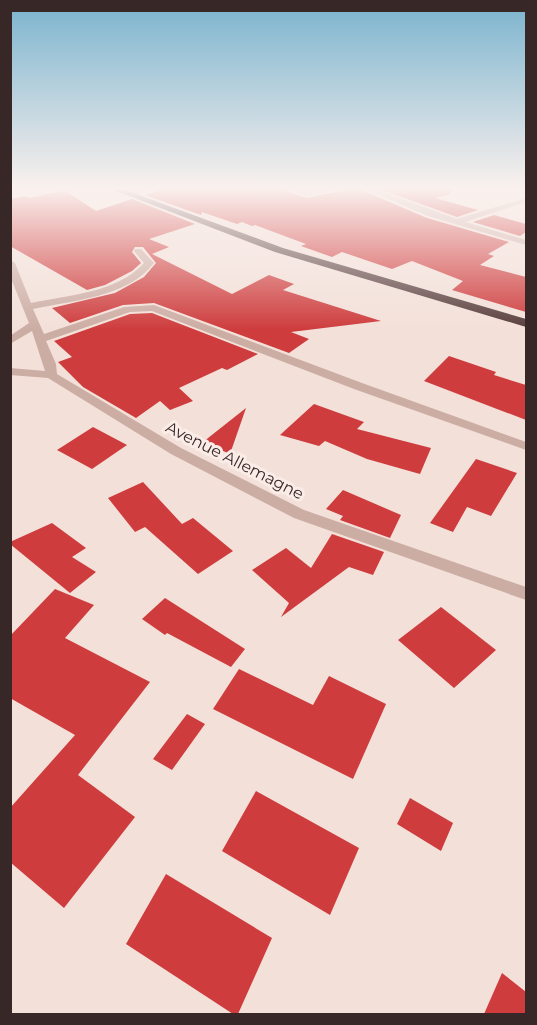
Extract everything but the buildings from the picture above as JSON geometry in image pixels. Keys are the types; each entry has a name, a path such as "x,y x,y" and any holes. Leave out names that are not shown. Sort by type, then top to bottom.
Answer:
{"highway":[{"path":"239,235 279,250 526,323"}],"street":[{"path":"500,235 526,243"},
{"path":"28,307 110,289 129,282 144,273 149,263 138,251"},
{"path":"10,263 41,339 50,364 51,375 10,371"},
{"path":"41,339 128,309 154,308 358,386 526,446"},
{"path":"10,342 35,324"},
{"name":"Avenue Allemagne","path":"51,375 176,451 299,514 526,594"}]}
